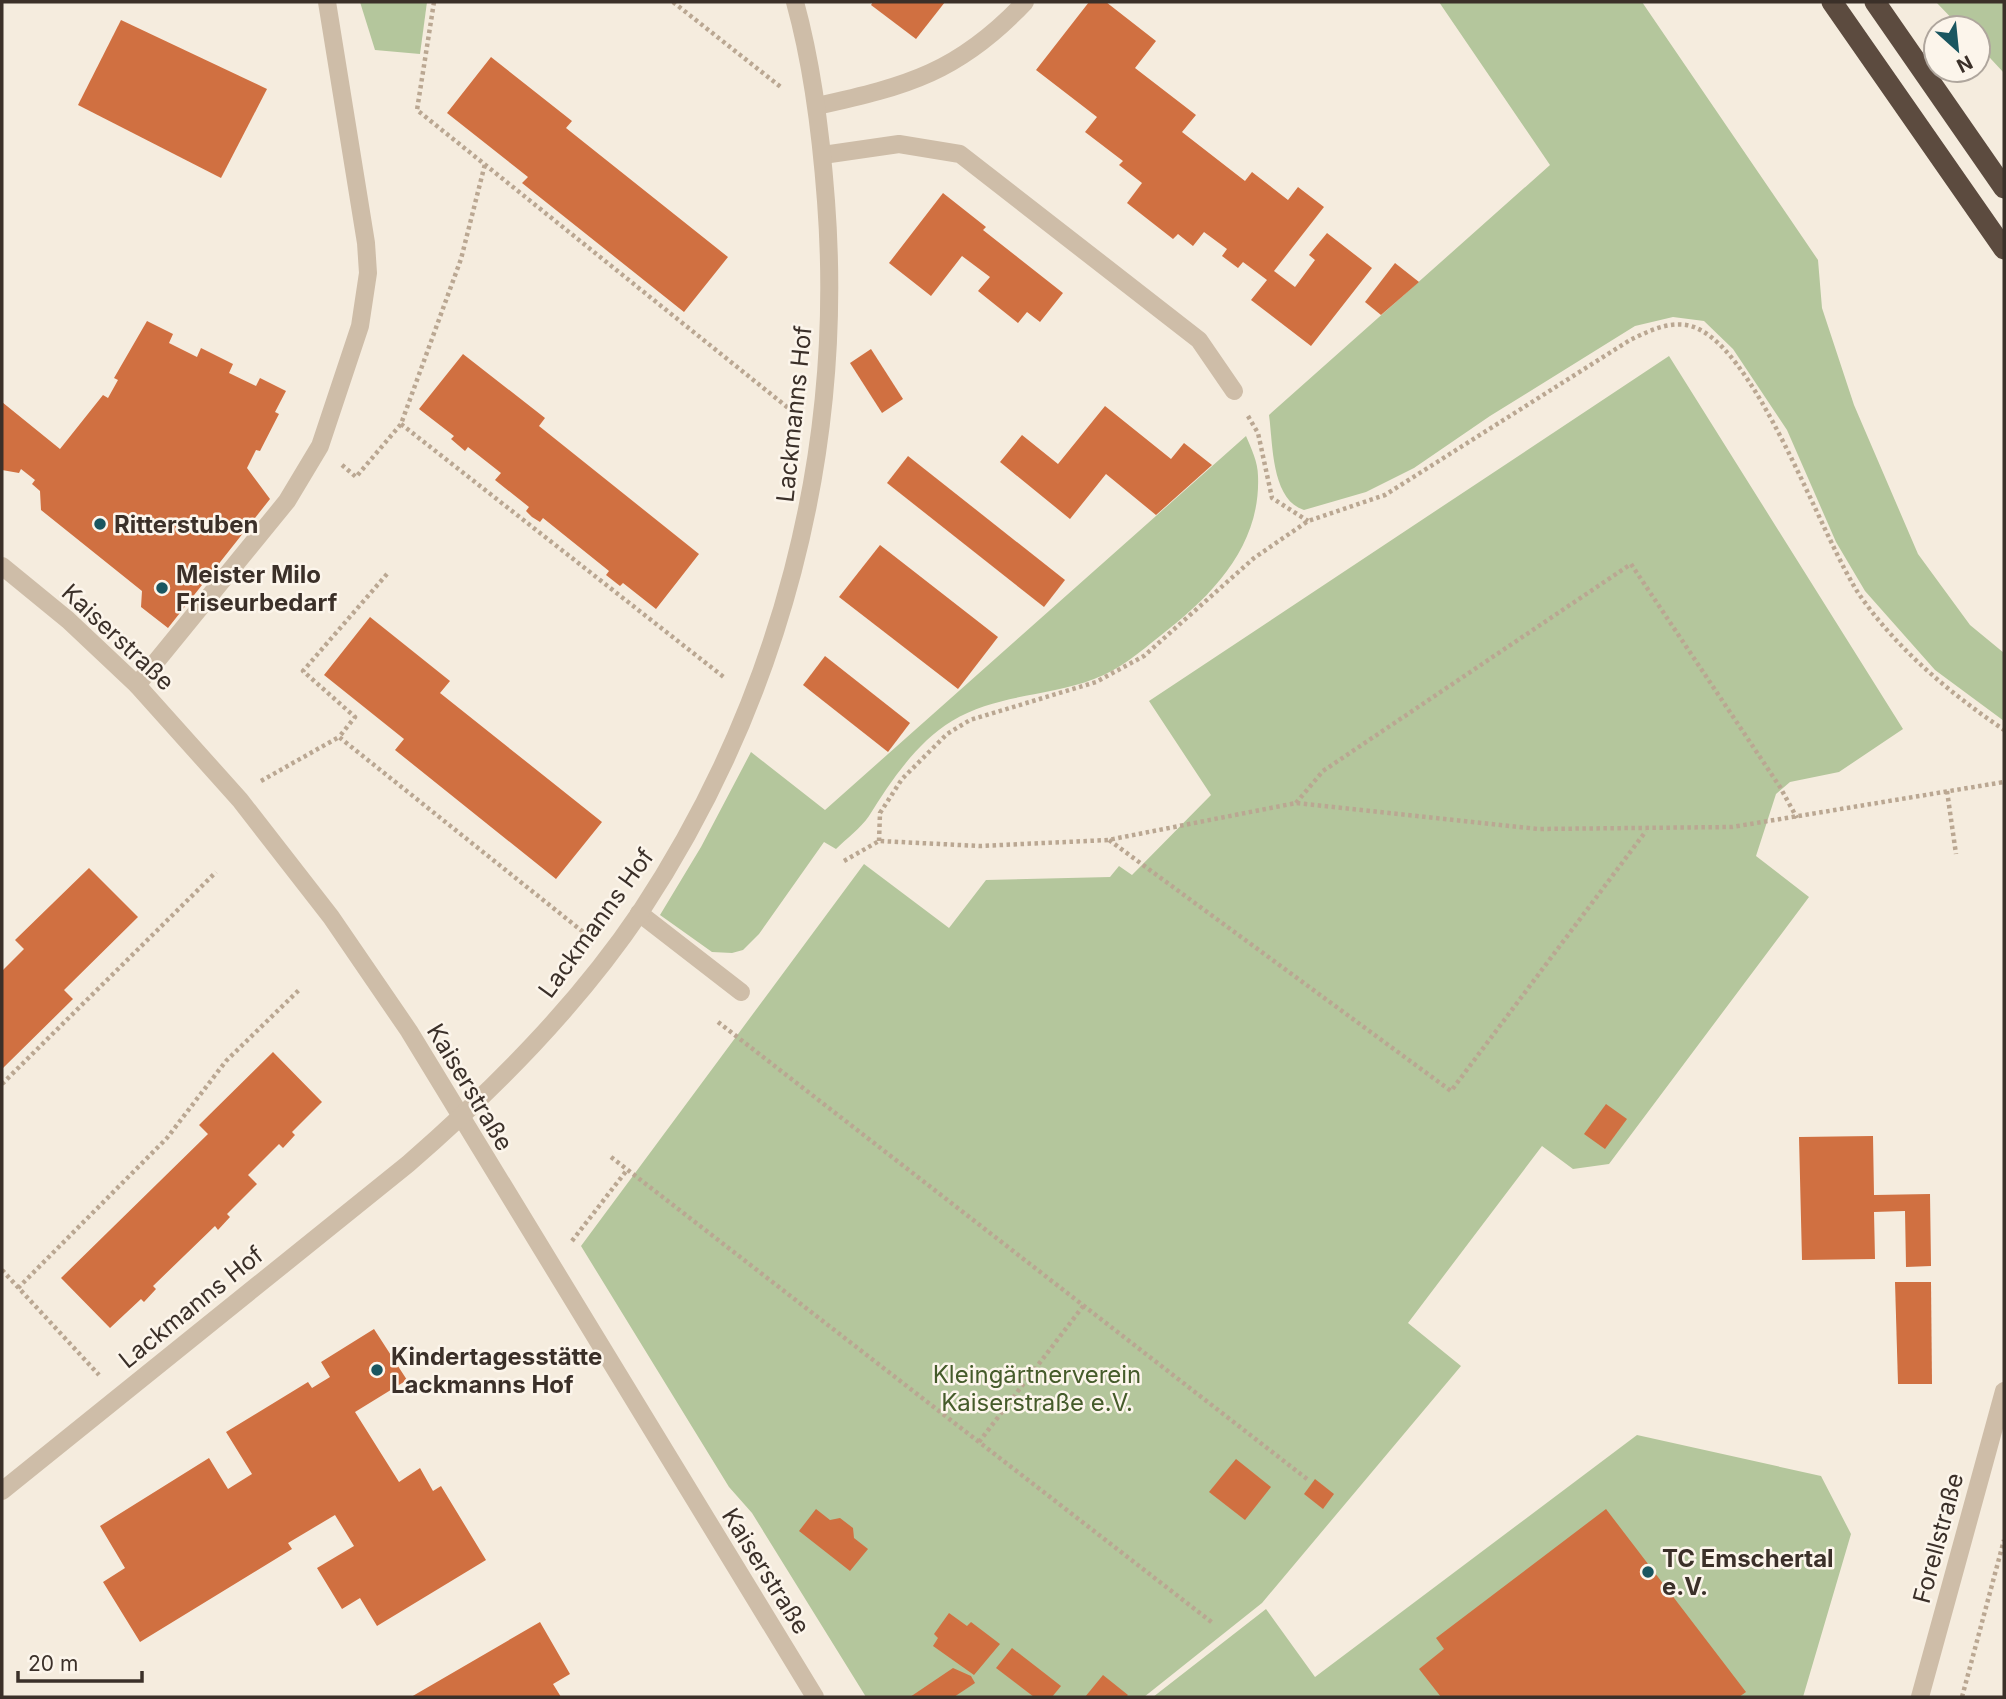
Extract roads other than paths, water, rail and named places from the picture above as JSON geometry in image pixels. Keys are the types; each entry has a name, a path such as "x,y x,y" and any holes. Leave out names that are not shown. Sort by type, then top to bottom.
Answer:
{"highway":[{"path":"1832,2 2004,248"},
{"path":"1875,2 2004,188"}],"street":[{"path":"137,685 287,501 320,446 360,326 368,273 366,243 327,2"},
{"name":"Lackmanns Hof","path":"2,1491 408,1164 460,1119 542,1035 610,953 639,913 705,802 755,692 785,606 800,550 821,434 831,283 823,155 817,106 794,2"},
{"path":"817,106 915,80 964,57 995,33 1025,2"},
{"path":"823,155 899,144 960,154 1199,340 1234,391"},
{"name":"Kaiserstraße","path":"2,566 68,620 137,685 240,800 331,917 409,1031 460,1119 815,1697"},
{"path":"639,913 741,992"},
{"name":"Forellstraße","path":"1920,1697 2004,1391"}],"place":[{"name":"Ritterstuben","path":"100,524"},
{"name":"Meister Milo Friseurbedarf","path":"162,588"},
{"name":"Kindertagesstätte Lackmanns Hof","path":"377,1370"},
{"name":"TC Emschertal e.V.","path":"1648,1572"}],"park label":[{"name":"Kleingärtnerverein Kaiserstraße e.V.","path":"1037,1388"}]}
